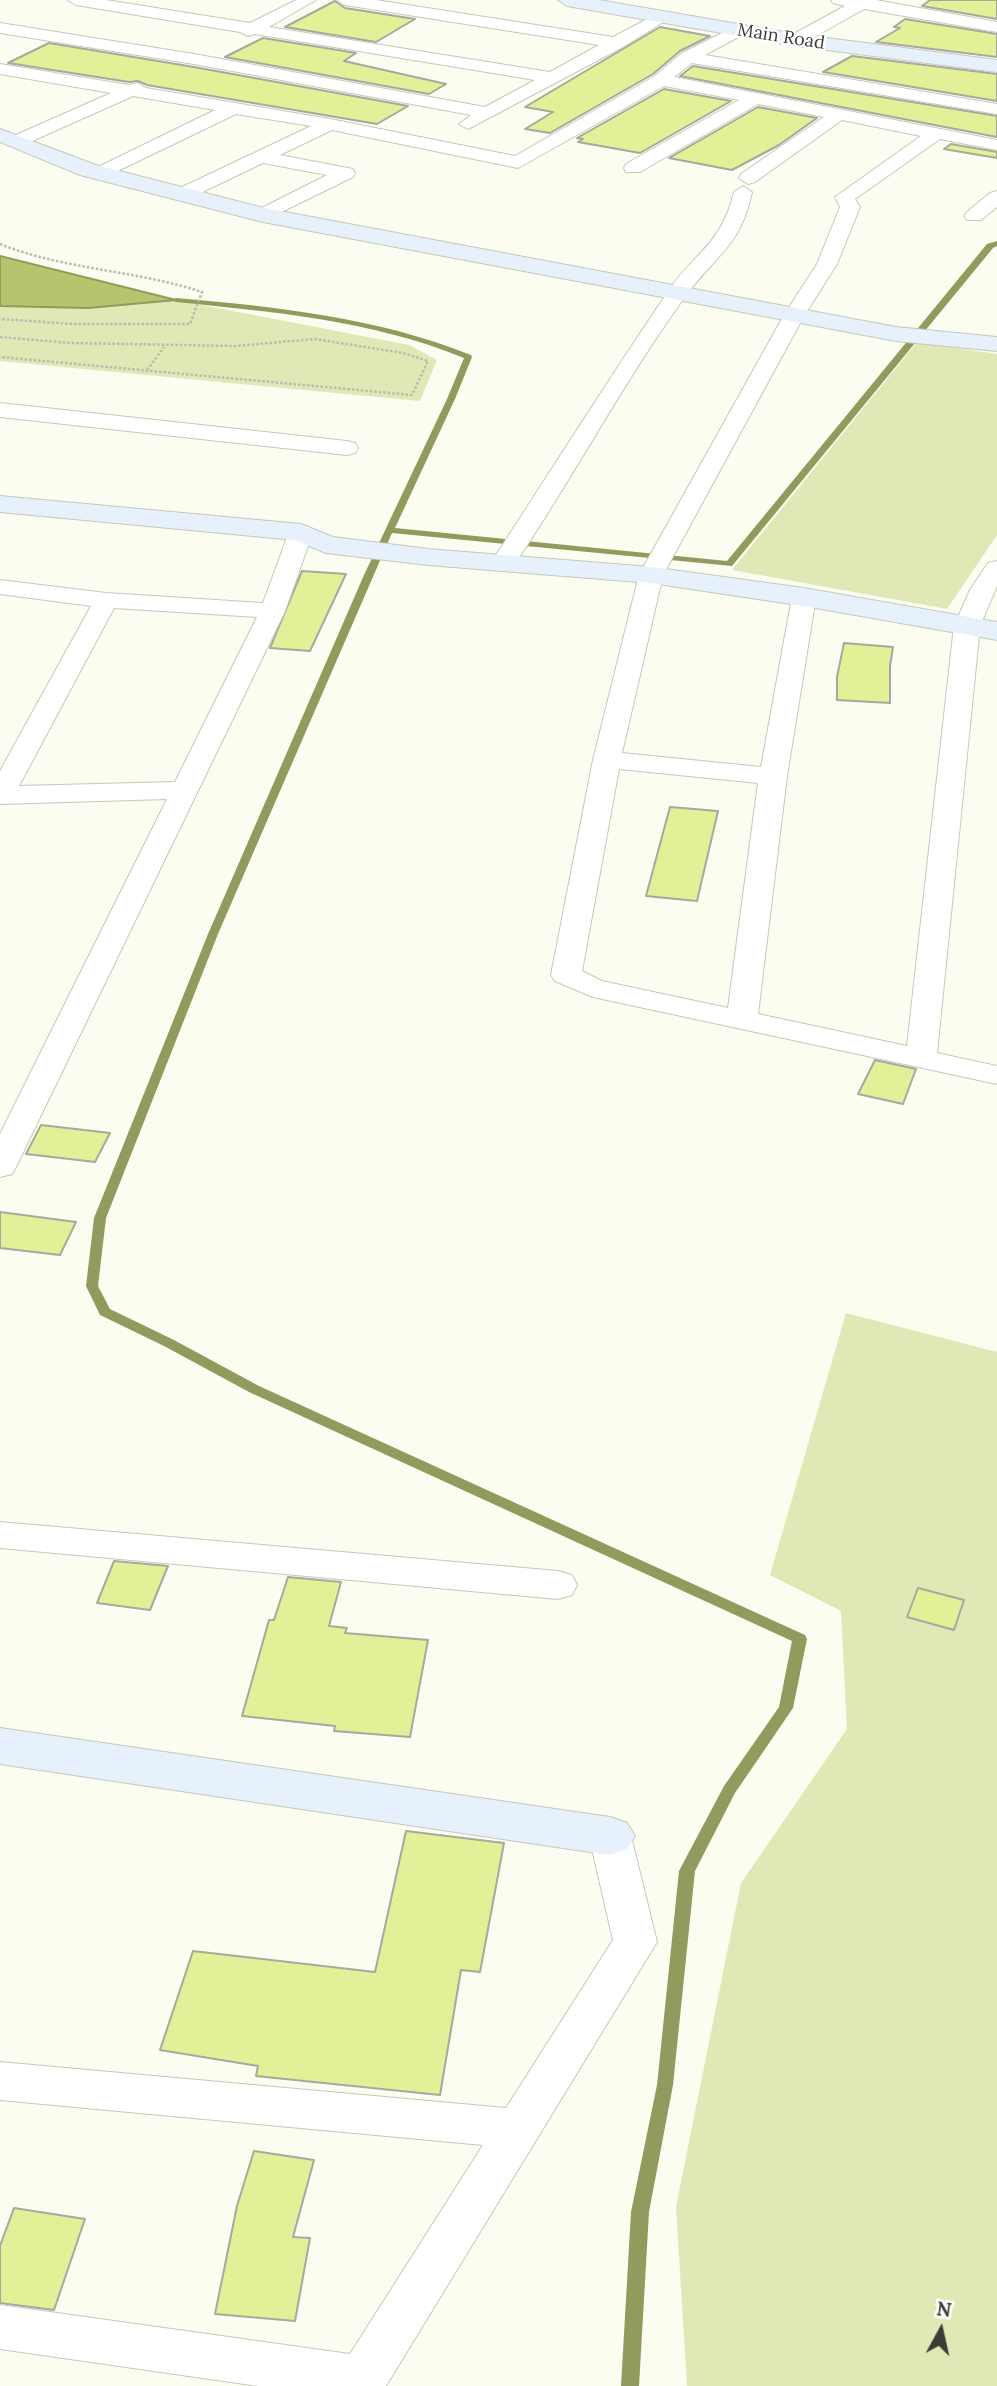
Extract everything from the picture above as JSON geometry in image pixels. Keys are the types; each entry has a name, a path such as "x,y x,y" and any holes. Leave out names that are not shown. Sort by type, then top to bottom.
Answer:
{"street":[{"path":"76,0 553,78"},
{"path":"8,139 134,89 308,0"},
{"path":"345,0 617,43"},
{"name":"Main Road","path":"567,0 736,31 997,66"},
{"path":"839,0 865,2 997,27"},
{"path":"796,40 865,2"},
{"path":"945,19 963,6"},
{"path":"429,145 663,18"},
{"path":"0,28 194,59 488,113"},
{"path":"0,69 236,107 518,162 661,80 688,57 736,31"},
{"path":"688,57 997,109"},
{"path":"0,84 30,72"},
{"path":"661,80 997,145"},
{"path":"633,168 756,98"},
{"path":"101,173 236,107"},
{"path":"503,563 677,293 727,237 746,185 840,114"},
{"path":"183,194 330,124"},
{"path":"936,134 845,197 850,207 848,216 806,299 794,315 651,575 607,760 566,975 593,988 997,1075"},
{"path":"8,139 101,173 263,215 897,334 997,344"},
{"path":"262,157 346,173 263,215"},
{"path":"974,216 997,197"},
{"path":"0,410 347,448"},
{"path":"0,503 301,532 326,545 651,575 804,597 997,631"},
{"path":"0,1167 273,611 301,532"},
{"path":"921,1059 967,626 982,590 997,568"},
{"path":"0,587 106,600 273,611"},
{"path":"742,1020 773,776 804,597"},
{"path":"0,796 106,600"},
{"path":"607,760 773,776"},
{"path":"0,796 186,790"},
{"path":"0,1535 558,1585"},
{"path":"0,1746 610,1836 635,1942 360,2382 0,2328"},
{"path":"0,2081 517,2129"}],"path":[{"path":"0,244 15,251 81,268 173,281 202,292 190,324 73,324 0,319"},
{"path":"0,337 71,343 165,346 236,346 315,339 403,353 428,360 412,395 0,357"},
{"path":"146,371 165,346"}],"shaded area":[{"path":"0,256 176,300 88,308 0,306"},
{"path":"176,300 409,345 437,360 420,401 0,361 0,306 88,308"},
{"path":"917,342 997,354 997,535 947,609 732,570"},
{"path":"846,1313 997,1352 997,2386 687,2386 676,2207 741,1883 847,1729 841,1611 770,1575"}],"building":[{"path":"930,0 997,0 997,19 922,6"},
{"path":"335,1 345,8 415,19 376,42 285,27"},
{"path":"905,19 997,34 997,57 876,42 900,28 894,27"},
{"path":"660,27 710,36 680,51 653,74 550,133 525,129 553,112 525,107"},
{"path":"263,38 356,53 344,61 446,84 429,94 225,57"},
{"path":"49,43 408,106 377,124 147,85 138,81 129,82 8,63"},
{"path":"852,56 997,74 997,101 823,72"},
{"path":"693,66 997,116 997,137 680,76"},
{"path":"664,89 731,101 640,153 578,142 583,139 577,138"},
{"path":"758,107 817,118 779,145 732,170 669,158"},
{"path":"951,144 997,152 997,158 944,149"},
{"path":"302,571 346,574 310,651 270,648"},
{"path":"844,643 893,647 890,703 837,700 837,677"},
{"path":"670,807 718,811 697,901 646,896"},
{"path":"875,1060 916,1069 903,1104 858,1094"},
{"path":"41,1125 110,1133 95,1162 26,1154"},
{"path":"0,1212 76,1222 60,1255 0,1248"},
{"path":"114,1561 168,1566 150,1610 97,1603"},
{"path":"288,1577 341,1582 329,1626 347,1628 345,1633 428,1640 410,1737 334,1731 335,1726 242,1716 269,1620 274,1620"},
{"path":"918,1588 964,1600 954,1630 907,1617"},
{"path":"406,1831 504,1843 480,1972 461,1970 440,2095 256,2076 258,2066 160,2050 193,1951 375,1972"},
{"path":"254,2151 314,2160 293,2237 310,2238 295,2321 215,2314 237,2206"},
{"path":"14,2208 85,2219 54,2310 0,2303 0,2246"}],"waterway":[{"path":"389,530 729,564 990,246 997,243"},
{"path":"176,300 287,311 363,324 435,343 468,357 389,530"},
{"path":"389,530 213,934 100,1218 92,1286 105,1312 254,1389 800,1639 786,1708 729,1790 687,1871 665,2085 640,2212 630,2386"}]}
